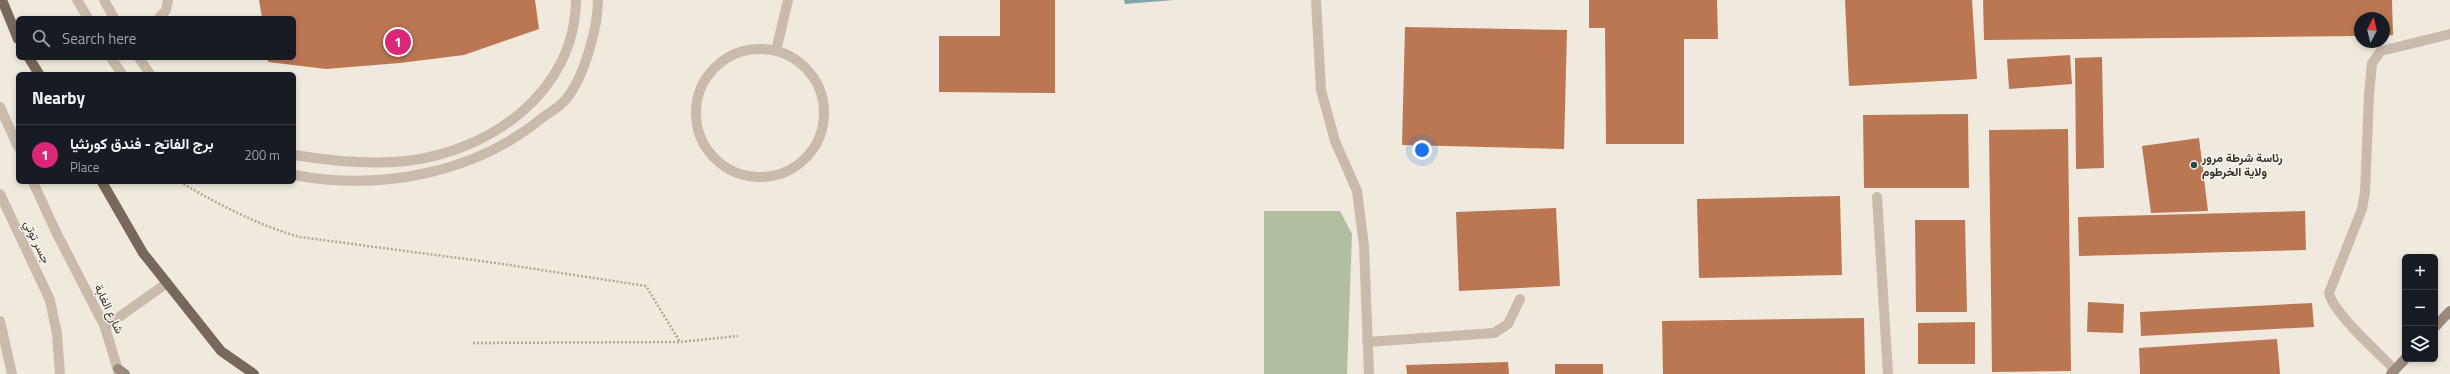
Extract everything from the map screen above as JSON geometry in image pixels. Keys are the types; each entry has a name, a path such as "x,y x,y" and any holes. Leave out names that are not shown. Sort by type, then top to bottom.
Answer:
{"main road":[{"path":"2,0 16,34"},
{"path":"30,60 38,72"},
{"path":"103,184 143,253 221,351 254,374"},
{"path":"2436,326 2450,311"},
{"path":"2393,372 2402,362"}],"street":[{"path":"77,0 87,16"},
{"path":"104,0 113,16"},
{"path":"161,16 166,10 168,0"},
{"path":"296,155 354,162 407,160 445,151 481,138 511,121 534,103 553,79 567,52 575,23 576,0"},
{"path":"296,175 320,180 358,181 432,174 485,155 525,133 566,99 584,64 598,18 598,0"},
{"path":"776,51 788,0"},
{"path":"1316,0 1321,90 1335,141 1357,191 1364,246 1368,374"},
{"path":"2393,372 2330,299 2329,293 2354,233 2363,203 2372,63 2381,52 2450,34"},
{"path":"752,49 776,51 797,61 814,77 823,99 824,122 816,145 801,163 780,174 756,177 733,171 714,157 700,138 695,115 699,91 711,71 729,56 752,49"},
{"path":"112,60 121,72"},
{"path":"140,60 149,72"},
{"path":"0,107 16,143"},
{"name":"جسر توتي","path":"35,184 80,279"},
{"name":"جسر توتي","path":"0,194 50,300 57,334 60,374"},
{"path":"1877,197 1888,374"},
{"name":"شارع الغابة","path":"80,279 105,328 121,372"},
{"path":"105,328 167,283"},
{"path":"1367,342 1494,333 1508,324 1520,299"},
{"path":"0,321 12,374"}],"path":[{"path":"183,184 214,202 273,230 300,237 496,263 646,286 680,342"},
{"path":"473,343 680,342 738,336"}],"green space":[{"path":"1264,211 1340,211 1352,234 1347,374 1264,374"}],"water":[{"path":"1124,0 1174,0 1125,4"}],"building":[{"path":"259,0 535,0 539,29 464,55 400,63 326,69 268,62 268,60 296,60 296,16 262,16"},
{"path":"1000,0 1055,0 1055,93 939,92 939,36 1000,36"},
{"path":"1589,0 1717,0 1718,39 1684,39 1684,144 1606,144 1605,28 1589,28"},
{"path":"1845,0 1972,0 1977,79 1849,86"},
{"path":"1983,0 2392,0 2393,35 2390,35 2390,12 2354,12 2354,36 1984,40"},
{"path":"1405,27 1567,30 1564,149 1402,145"},
{"path":"2070,55 2072,84 2009,89 2007,59"},
{"path":"2102,57 2104,168 2076,169 2075,58"},
{"path":"1968,114 1969,188 1864,188 1863,115"},
{"path":"2068,129 2071,371 1992,372 1989,130"},
{"path":"2199,138 2208,211 2151,213 2142,146"},
{"path":"1840,196 1842,275 1699,278 1697,199"},
{"path":"1556,208 1560,286 1459,291 1456,212"},
{"path":"2305,211 2306,250 2079,256 2078,217"},
{"path":"1915,220 1965,220 1967,312 1916,312"},
{"path":"2088,302 2124,304 2123,333 2087,332"},
{"path":"2312,303 2314,327 2141,336 2140,312"},
{"path":"1864,318 1865,374 1663,374 1662,321"},
{"path":"1975,322 1975,364 1918,364 1918,323"},
{"path":"2277,339 2280,374 2140,374 2139,348"},
{"path":"1508,362 1509,374 1407,374 1406,365"},
{"path":"1555,364 1603,364 1603,374 1555,374"}],"place":[{"name":"برج الفاتح - فندق كورنثيا","path":"398,42"},
{"name":"رئاسة شرطة مرور ولاية الخرطوم","path":"2194,165"}]}
